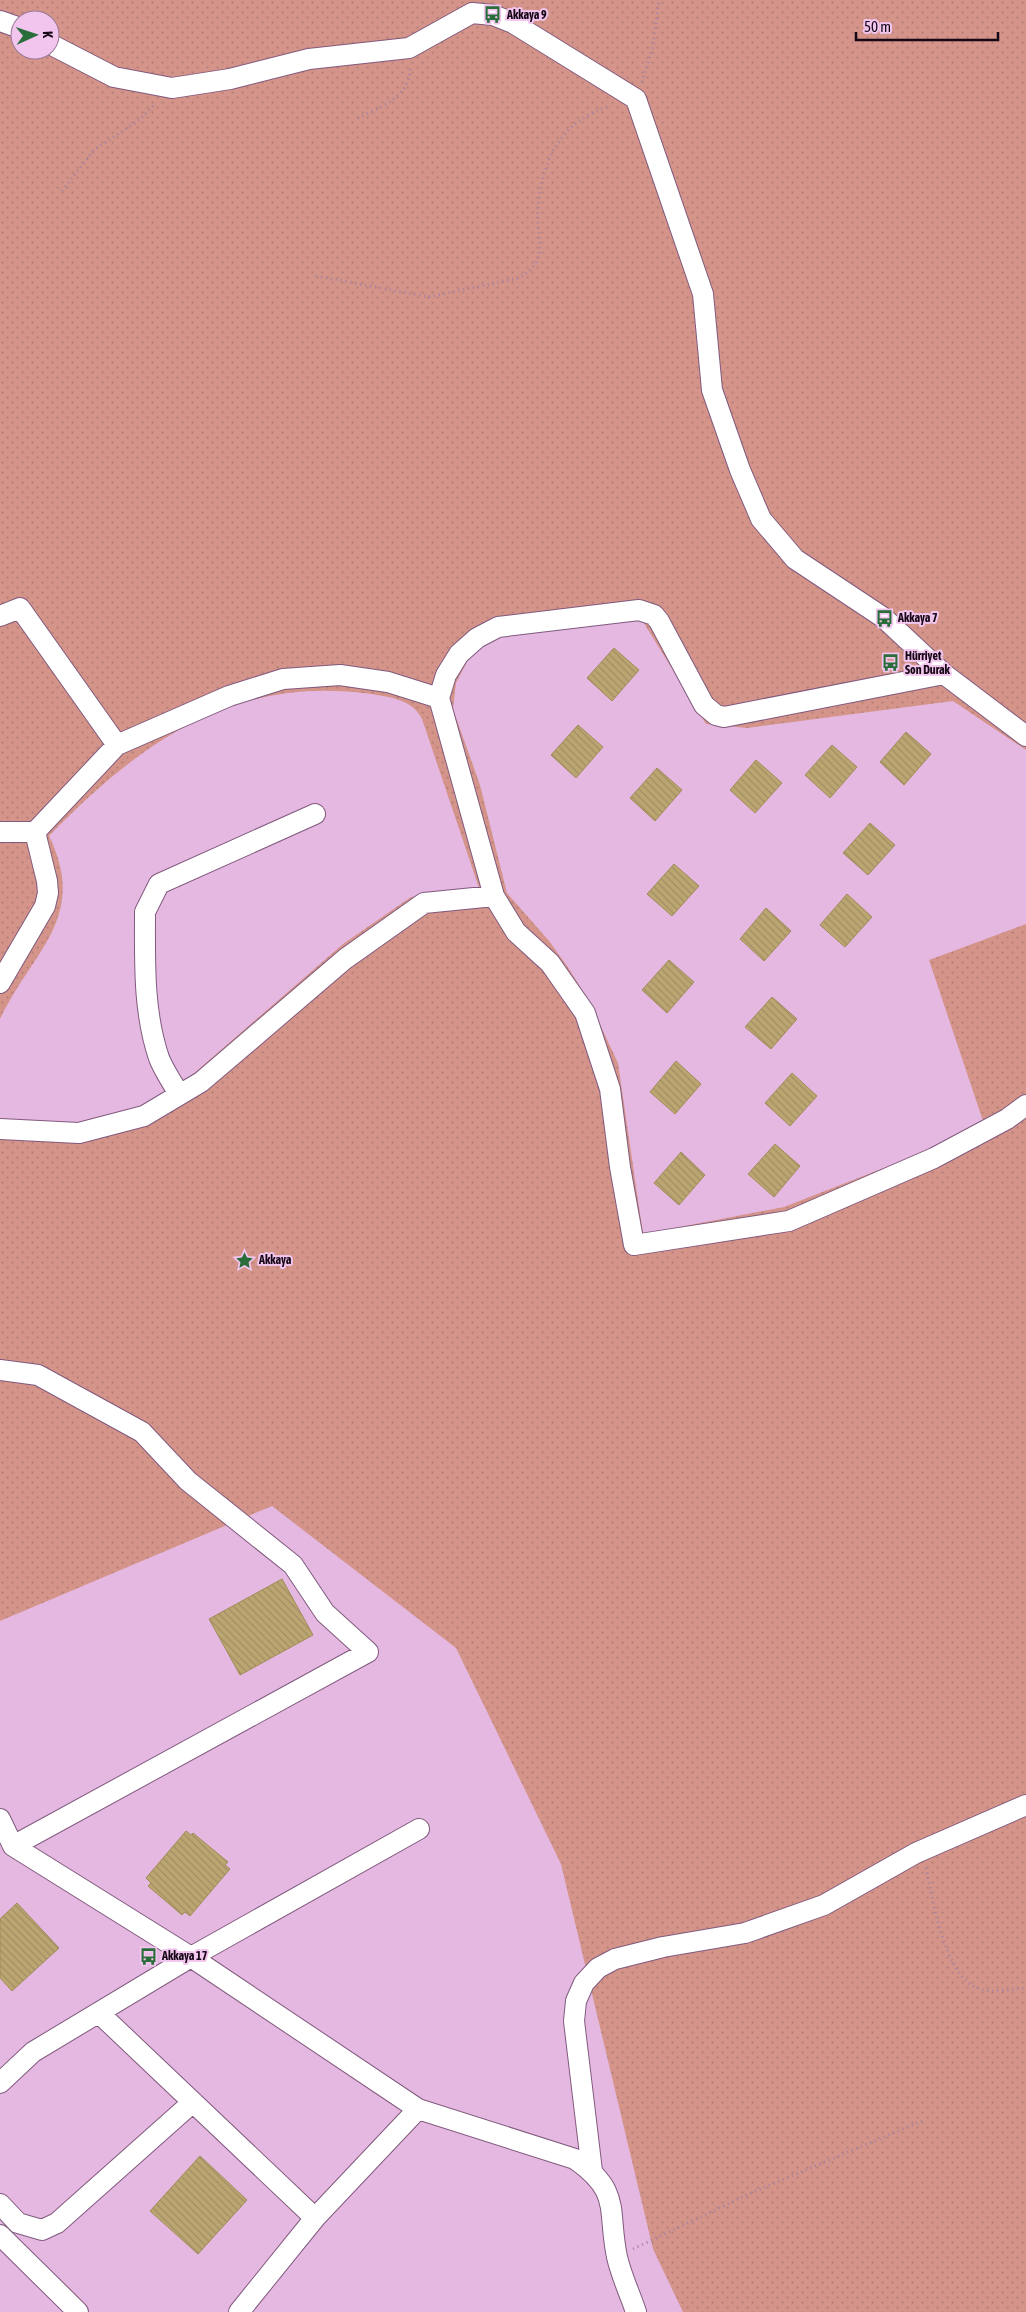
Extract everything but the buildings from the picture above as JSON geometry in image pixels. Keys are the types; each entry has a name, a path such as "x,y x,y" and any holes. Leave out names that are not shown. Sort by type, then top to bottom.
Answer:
{"street":[{"path":"60,49 114,77 172,88 230,79 309,59 409,48 472,13 493,15 513,23 636,99 703,294 712,390 740,470 761,519 795,560 884,618 944,674 1026,736"},
{"path":"0,616 20,608 118,745"},
{"path":"944,674 724,717 716,715 704,705 659,621 654,615 639,610 498,626 477,638 459,654 446,675 439,698 494,896 516,932 550,963 585,1013 610,1089 620,1167 634,1244 789,1221 934,1158 1007,1119 1026,1104"},
{"path":"0,832 36,832 118,745 229,696 284,679 340,675 388,682 439,698"},
{"path":"179,1095 160,1059 151,1028 146,993 145,912 148,903 159,884 315,814"},
{"path":"0,983 45,906 48,893 36,832"},
{"path":"0,1129 79,1134 144,1116 201,1082 345,958 424,903 494,896"},
{"path":"0,1370 38,1375 142,1432 188,1481 293,1565 325,1613 368,1652 13,1846"},
{"path":"592,2171 574,2021 576,2001 581,1989 598,1968 615,1959 662,1947 745,1933 824,1905 922,1850 1026,1805"},
{"path":"0,1819 13,1846 191,1957 418,2109 575,2159 592,2171 605,2188 613,2209 617,2257 636,2312"},
{"path":"0,2083 33,2052 191,1957 419,1829"},
{"path":"99,2013 315,2218"},
{"path":"0,2204 18,2223 42,2230 56,2223 193,2102"},
{"path":"239,2312 315,2218 418,2109"},
{"path":"0,2235 78,2312"}],"path":[{"path":"316,276 429,297 519,278 528,273 539,256 538,208 545,170 555,145 573,124 603,108 636,99 653,46 659,0"},
{"path":"358,118 401,94 407,85 410,74 409,48"},
{"path":"62,191 94,150 139,120 172,88"},
{"path":"922,1850 942,1941 965,1981 977,1988 991,1991 1026,1988"},
{"path":"617,2257 751,2193 922,2121"}],"shaded area":[{"path":"0,0 1026,0 1026,750 953,701 747,728 706,724 642,620 507,630 487,642 468,660 456,683 453,709 480,785 507,893 550,942 569,969 588,999 618,1063 643,1234 784,1207 899,1162 984,1124 929,960 1026,924 1026,2312 683,2312 653,2249 561,1864 456,1648 272,1506 0,1621 0,1119 49,1123 80,1122 130,1113 184,1082 343,944 411,897 479,888 422,719 417,712 412,706 397,699 363,693 315,691 271,696 229,707 190,724 152,747 117,773 82,803 49,836 60,865 63,890 60,912 52,933 0,1019"}],"place":[{"name":"Akkaya 9","path":"493,15"},
{"name":"Akkaya 7","path":"884,618"},
{"name":"Hürriyet Son Durak","path":"891,663"},
{"name":"Akkaya","path":"245,1260"},
{"name":"Akkaya 17","path":"148,1956"}]}
